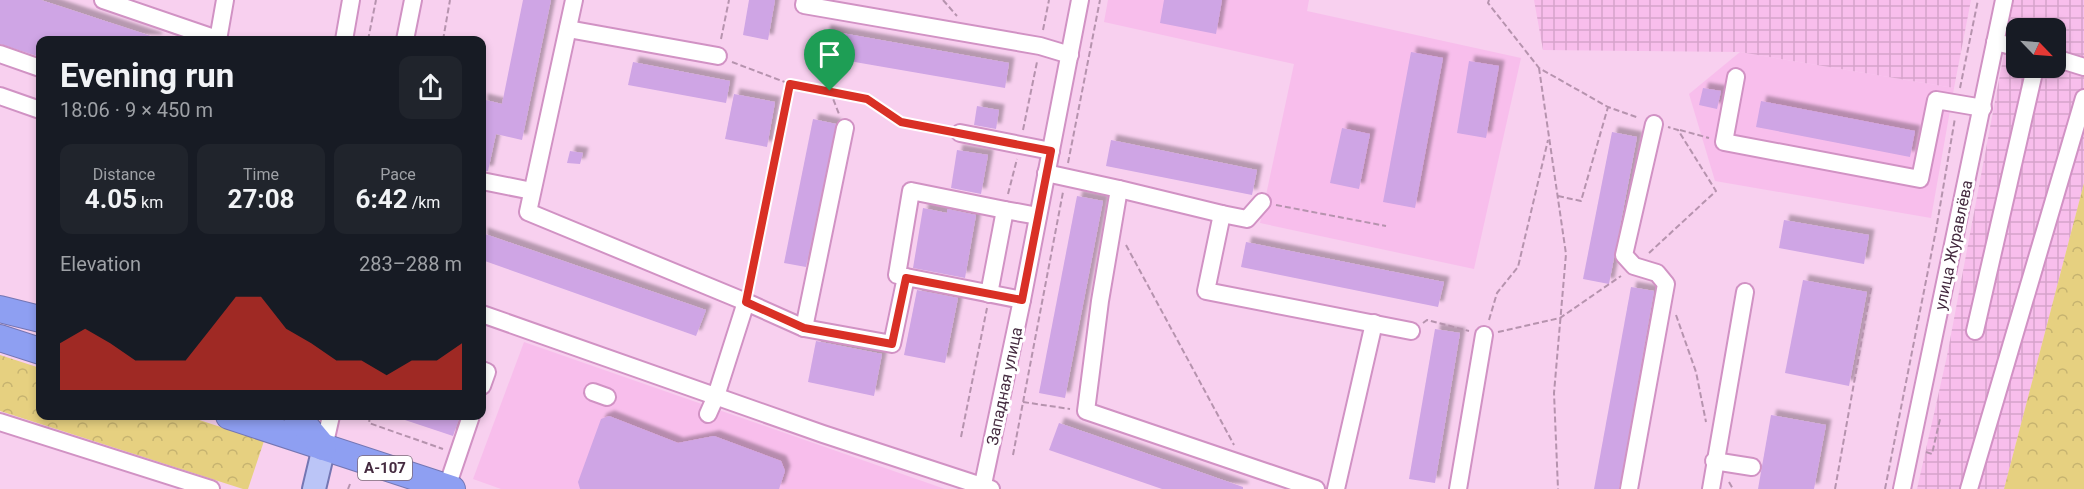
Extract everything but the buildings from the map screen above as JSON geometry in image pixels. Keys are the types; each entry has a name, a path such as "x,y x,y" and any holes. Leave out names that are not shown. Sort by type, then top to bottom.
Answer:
{"highway":[{"path":"0,309 36,318"},
{"path":"0,338 36,350"},
{"name":"А-107","path":"241,420 450,488"},
{"path":"300,420 324,447"}],"main road":[{"path":"314,489 324,447"}],"street":[{"path":"103,0 207,36"},
{"path":"220,36 225,0"},
{"path":"345,36 351,0"},
{"path":"406,36 413,0"},
{"path":"574,0 528,212 804,328 892,344 906,278"},
{"path":"805,0 804,5 1040,46 1070,55"},
{"name":"Западная улица","path":"985,488 1080,0"},
{"name":"улица Журавлёва","path":"1902,489 2004,0"},
{"path":"568,29 718,56"},
{"path":"1995,42 2006,45"},
{"path":"0,54 36,67"},
{"path":"2066,61 2084,67"},
{"path":"1736,77 1724,142 1920,178 1936,100 1983,108"},
{"path":"1975,331 2033,78"},
{"path":"0,96 36,109"},
{"path":"1969,489 2084,98"},
{"path":"1629,489 1666,284 1657,273 1634,266 1624,255 1654,124"},
{"path":"804,328 845,128"},
{"path":"960,133 1051,151"},
{"path":"1046,172 1247,219 1262,202"},
{"path":"486,182 532,191"},
{"path":"1119,189 1100,301 1086,411 1316,489"},
{"path":"1022,300 897,275 911,192 1038,216"},
{"path":"989,294 1005,210"},
{"path":"1222,214 1206,291 1411,331"},
{"path":"1711,489 1714,461 1745,292"},
{"path":"708,414 746,302"},
{"path":"486,315 985,488"},
{"path":"1336,489 1374,323"},
{"path":"1458,489 1484,335"},
{"path":"324,447 330,420"},
{"path":"450,488 470,420"},
{"path":"0,422 190,486 211,489"},
{"path":"1714,461 1752,467"}],"path":[{"path":"369,36 376,0"},
{"path":"444,36 450,0"},
{"path":"729,0 718,56 790,84 867,99 901,122 960,133"},
{"path":"1040,46 1049,0"},
{"path":"1012,455 1100,0"},
{"path":"1489,0 1488,3 1539,68 1608,107 1654,124 1724,142"},
{"path":"1539,68 1566,254 1554,393 1558,489"},
{"path":"746,302 790,84"},
{"path":"830,91 845,128"},
{"path":"1558,196 1581,201 1608,107"},
{"path":"1411,331 1427,320 1484,335 1560,318 1634,266 1716,191 1678,130"},
{"path":"1484,335 1497,293 1518,267 1549,137"},
{"path":"1262,202 1386,226"},
{"path":"1113,221 1245,464"},
{"path":"1884,489 1936,230"},
{"path":"1666,284 1696,372 1707,428"},
{"path":"1835,489 1871,288"},
{"path":"961,437 989,294"},
{"path":"1023,402 1086,411"},
{"path":"369,420 369,423 458,454"},
{"path":"1714,461 1733,489"},
{"path":"348,489 350,484"}],"shaded area":[{"path":"1108,0 1309,0 1307,11 1521,58 1474,269 1260,223 1294,64 1104,22"},
{"path":"1534,0 1971,0 1954,88 1740,52 1543,50"},
{"path":"2014,0 2084,0 2084,183 2004,489 1917,489 1947,356 2006,43 2006,78 2066,78 2066,18 2011,18"},
{"path":"1740,52 1954,88 1931,218 1715,181 1689,94"},
{"path":"524,342 945,489 501,489 473,479"}],"green space":[{"path":"2084,183 2084,489 2004,489"},
{"path":"0,355 36,367 36,420 199,420 264,441 248,489 243,489 0,411"}],"route":[{"path":"790,84 830,91 867,99 901,122 1051,151 1022,300 906,278 892,344 804,328 746,302 790,84"}]}
